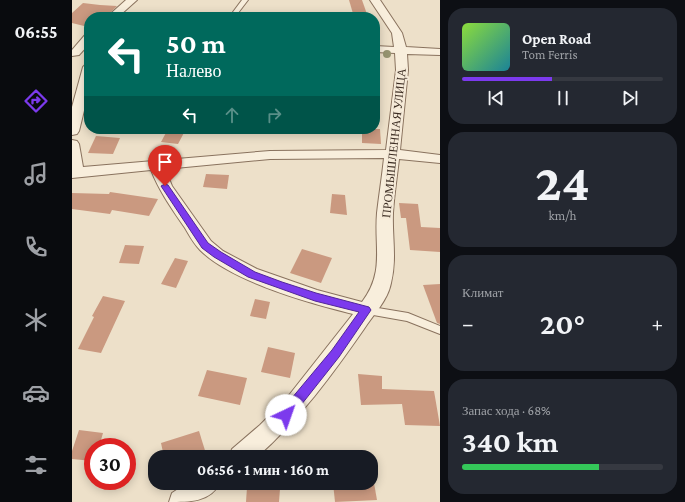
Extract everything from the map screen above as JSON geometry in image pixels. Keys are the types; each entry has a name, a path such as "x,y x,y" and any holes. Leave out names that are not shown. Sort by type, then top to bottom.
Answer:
{"street":[{"path":"118,12 132,0"},
{"name":"ПРОМЫШЛЕННАЯ УЛИЦА","path":"248,450 268,433 294,406 335,354 382,285 386,266 386,214 402,70 401,51 397,33 375,0"},
{"path":"73,53 84,42"},
{"path":"380,50 440,52"},
{"path":"73,53 84,53"},
{"path":"72,131 84,86"},
{"path":"72,144 74,172 270,155 392,154 440,159"},
{"path":"156,166 165,186 205,246 217,255 252,274 279,284 315,297 366,310"},
{"path":"181,502 198,490"}],"lane":[{"path":"236,12 245,0"},
{"path":"366,310 408,317 440,330"}],"building":[{"path":"349,0 362,0 366,12 353,12"},
{"path":"83,3 117,6 111,12 84,12 84,26 72,23 72,13"},
{"path":"380,129 381,144 362,143 362,134 380,134"},
{"path":"165,134 183,134 178,144 161,142"},
{"path":"96,136 120,138 113,154 88,153"},
{"path":"206,174 229,175 227,189 203,187"},
{"path":"110,192 158,199 149,216 112,210 110,214 72,209 72,193 109,194"},
{"path":"332,194 345,195 347,215 330,213"},
{"path":"399,203 418,204 421,227 440,228 440,252 410,250 406,218 401,218"},
{"path":"125,245 144,246 139,264 119,263"},
{"path":"302,249 332,258 321,283 290,273"},
{"path":"175,258 188,261 176,288 161,284"},
{"path":"440,284 440,324 437,323 423,285"},
{"path":"103,296 125,301 101,353 78,349 94,317 92,316"},
{"path":"255,299 270,302 266,319 250,316"},
{"path":"268,347 295,353 290,378 261,372"},
{"path":"207,370 247,378 240,405 198,396"},
{"path":"358,374 382,376 382,389 434,391 440,426 405,425 402,404 361,405"},
{"path":"79,430 103,433 102,438 84,438 84,460 72,459 72,451"},
{"path":"199,431 205,450 162,450 161,443"},
{"path":"247,490 280,490 279,502 246,502"},
{"path":"334,490 375,490 377,500 335,502"}],"route":[{"path":"165,186 205,246 217,255 252,274 279,284 315,297 366,310 335,354 286,415"}]}
